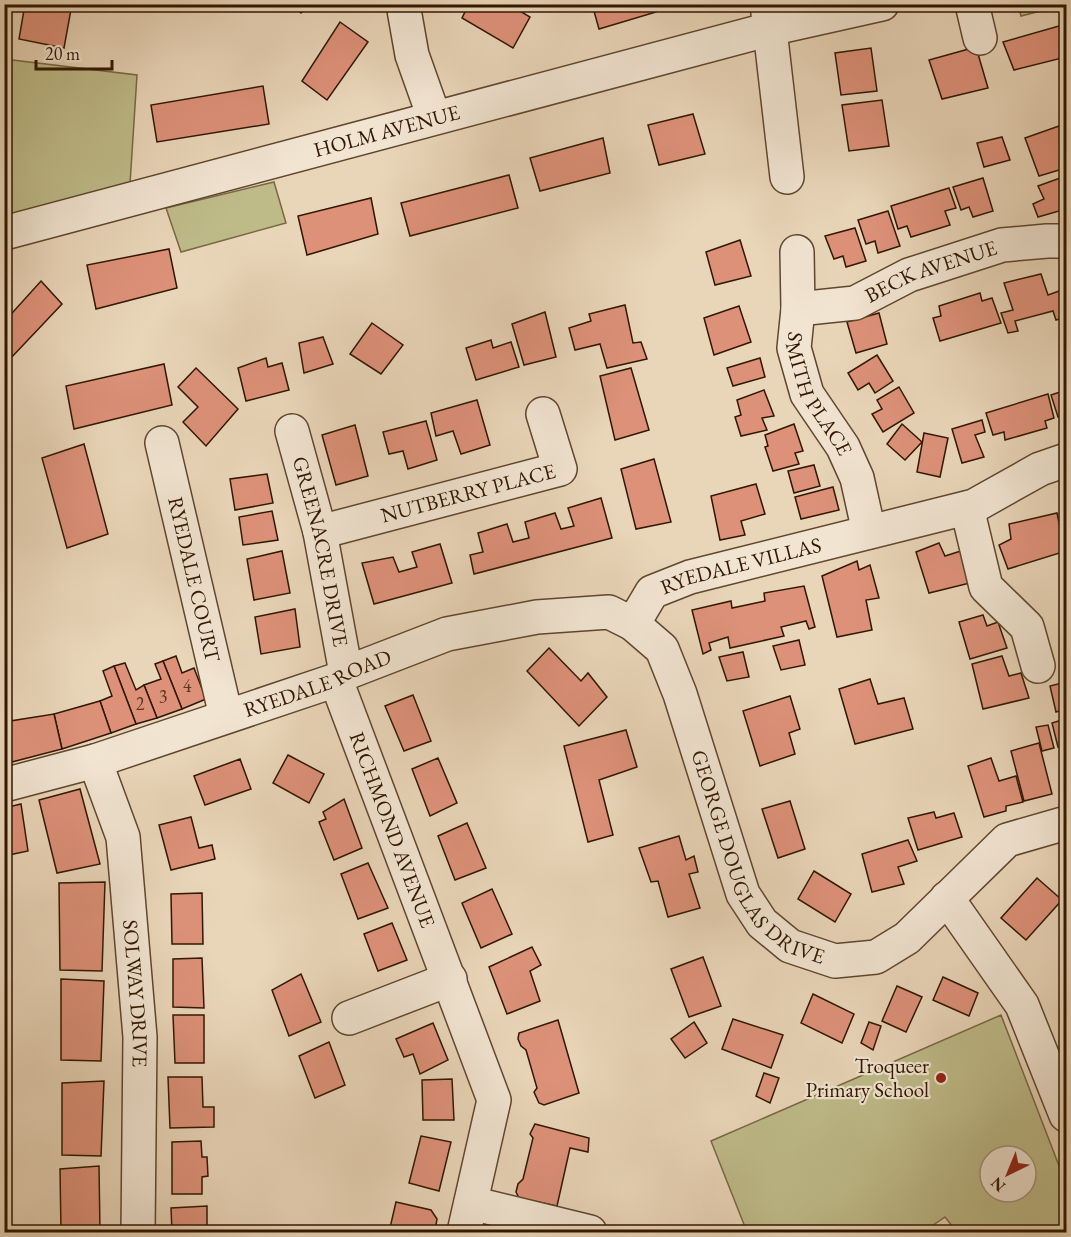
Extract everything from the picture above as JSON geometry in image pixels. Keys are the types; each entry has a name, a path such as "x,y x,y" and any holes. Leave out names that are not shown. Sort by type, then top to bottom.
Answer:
{"street":[{"path":"403,4 412,55 434,117"},
{"name":"HOLM AVENUE","path":"4,233 434,117 768,16 882,4"},
{"path":"972,4 980,38"},
{"path":"768,16 788,177"},
{"name":"BECK AVENUE","path":"798,309 855,303 909,275 1002,245 1047,241 1066,242"},
{"name":"SMITH PLACE","path":"797,252 798,309 794,348 807,394 843,447 857,478 868,532"},
{"name":"NUTBERRY PLACE","path":"320,532 560,469 543,414"},
{"name":"GREENACRE DRIVE","path":"292,430 320,532 341,677"},
{"name":"RYEDALE COURT","path":"162,443 226,716"},
{"name":"RYEDALE VILLAS","path":"633,624 652,592 680,581 974,506 1040,470 1066,460"},
{"path":"967,508 986,587 1027,627 1038,666"},
{"name":"RYEDALE ROAD","path":"4,785 95,761 341,677 447,634 537,617 609,612 633,624"},
{"name":"GEORGE DOUGLAS DRIVE","path":"633,624 663,649 680,694 743,894 762,923 790,946 836,961 876,957 907,938 1007,840 1066,823"},
{"name":"RICHMOND AVENUE","path":"341,677 494,1100 467,1218"},
{"name":"SOLWAY DRIVE","path":"95,761 123,837 140,1036 138,1233"},
{"path":"947,898 1022,1005 1066,1115"},
{"path":"349,1018 450,979"},
{"path":"467,1218 590,1233"}],"shaded area":[{"path":"1018,4 1064,4 1064,5 1021,16"},
{"path":"4,59 137,75 130,184 18,215 5,211"},
{"path":"274,182 286,223 181,252 166,208"},
{"name":"Troqueer Primary School","path":"1001,1015 1066,1184 1066,1232 957,1232 945,1217 923,1232 747,1232 711,1141"}],"building":[{"path":"25,4 72,4 64,48 19,39"},
{"path":"292,4 309,4 301,13"},
{"path":"469,4 508,4 530,17 513,48 462,18"},
{"path":"592,4 654,4 656,12 599,29"},
{"path":"340,22 368,42 327,100 302,81"},
{"path":"1066,24 1066,57 1014,70 1003,42"},
{"path":"976,47 988,88 942,99 929,60"},
{"path":"871,48 877,91 841,95 835,53"},
{"path":"263,86 269,124 157,142 151,105"},
{"path":"882,100 889,146 849,151 842,105"},
{"path":"693,114 705,154 659,165 648,125"},
{"path":"1059,126 1066,148 1066,168 1039,176 1025,138"},
{"path":"1002,137 1010,160 984,167 977,143"},
{"path":"603,138 610,173 540,191 530,158"},
{"path":"509,175 518,208 410,236 401,203"},
{"path":"1063,177 1066,209 1038,217 1033,204 1044,199 1038,186"},
{"path":"983,178 993,211 973,217 969,207 961,210 953,187"},
{"path":"949,188 956,208 945,211 950,225 911,237 907,226 898,229 891,206"},
{"path":"371,198 378,234 307,255 298,216"},
{"path":"888,211 900,246 878,253 875,241 866,244 858,220"},
{"path":"855,228 866,261 846,267 843,256 834,259 825,236"},
{"path":"740,240 751,276 715,285 706,252"},
{"path":"169,249 177,288 96,309 87,265"},
{"path":"1041,274 1048,295 1059,291 1066,317 1056,320 1053,311 1015,321 1018,331 1008,333 1001,313 1013,310 1004,283"},
{"path":"41,281 62,304 9,360 4,356 4,322"},
{"path":"980,293 982,301 992,298 1001,323 940,341 933,318 941,316 939,306"},
{"path":"1066,295 1066,311 1061,297"},
{"path":"625,305 633,343 641,342 647,359 607,368 600,344 575,350 569,328 591,321 589,314"},
{"path":"739,306 751,342 714,355 704,318"},
{"path":"545,312 556,357 524,365 512,324"},
{"path":"879,313 887,344 856,353 847,322"},
{"path":"372,323 403,345 381,374 350,354"},
{"path":"323,337 333,364 304,373 299,343"},
{"path":"491,340 493,348 511,342 519,367 476,380 466,348"},
{"path":"877,355 893,381 875,393 869,383 858,390 848,373"},
{"path":"266,358 268,367 282,363 289,390 246,401 238,368"},
{"path":"760,358 765,377 733,386 727,368"},
{"path":"164,364 172,405 74,429 66,386"},
{"path":"196,368 238,409 206,446 183,422 198,407 178,387"},
{"path":"631,368 649,430 615,440 600,376"},
{"path":"899,387 914,413 883,432 872,414 882,409 877,400"},
{"path":"764,390 774,416 762,418 767,430 741,436 735,417 741,415 737,400"},
{"path":"1066,390 1066,414 1058,417 1051,395"},
{"path":"1048,394 1054,418 1045,421 1047,428 1005,440 1004,432 993,435 986,413"},
{"path":"477,400 490,445 461,454 453,431 436,436 431,413"},
{"path":"982,420 985,432 975,435 984,457 962,463 952,429"},
{"path":"426,421 437,460 408,469 403,451 389,454 383,432"},
{"path":"794,424 803,451 795,453 799,464 773,471 765,447 768,446 765,435"},
{"path":"902,424 922,442 905,460 887,444"},
{"path":"355,425 368,476 336,485 322,435"},
{"path":"924,433 948,438 940,477 917,472"},
{"path":"84,444 108,534 67,548 42,458"},
{"path":"654,459 671,522 636,529 621,469"},
{"path":"814,465 820,486 794,493 788,471"},
{"path":"267,474 273,503 235,510 230,479"},
{"path":"756,484 765,514 741,521 745,535 720,540 711,496"},
{"path":"833,487 839,510 801,519 795,497"},
{"path":"601,498 612,538 474,574 470,555 483,552 478,533 507,524 513,542 529,538 525,522 555,513 561,529 574,526 568,508"},
{"path":"272,511 278,540 243,545 239,517"},
{"path":"1057,513 1061,532 1066,529 1066,551 1008,569 999,545 1011,539 1009,524"},
{"path":"939,543 945,556 964,550 974,582 929,593 916,552"},
{"path":"440,544 452,583 374,604 362,563 393,557 399,572 417,567 412,552"},
{"path":"282,551 290,593 254,600 247,559"},
{"path":"857,561 859,570 870,565 879,598 866,600 872,630 837,637 822,576"},
{"path":"804,586 815,627 809,629 806,621 781,627 784,636 730,648 728,637 709,643 711,650 703,654 692,610 731,601 732,608 765,601 764,593"},
{"path":"295,609 300,647 261,654 255,617"},
{"path":"983,615 987,626 998,622 1007,648 970,659 959,622"},
{"path":"799,640 805,665 781,670 773,646"},
{"path":"549,648 581,681 588,673 607,697 579,726 527,671"},
{"path":"743,652 749,677 727,681 719,657"},
{"path":"176,656 182,673 194,668 206,699 182,709 163,661"},
{"path":"1002,656 1009,676 1021,673 1029,698 983,709 972,664"},
{"path":"163,661 182,709 157,718 144,685 161,679 155,664"},
{"path":"125,663 136,690 144,685 157,718 136,724 114,666"},
{"path":"114,666 136,724 111,733 100,701 112,696 103,671"},
{"path":"870,679 878,704 904,698 913,729 855,744 839,689"},
{"path":"1066,682 1066,709 1056,712 1050,686"},
{"path":"413,695 431,741 404,751 385,706"},
{"path":"790,696 800,729 789,733 795,754 760,766 743,711"},
{"path":"100,701 111,733 62,749 54,714"},
{"path":"54,714 62,749 8,763 4,743 4,722"},
{"path":"1065,719 1066,745 1058,747 1052,723"},
{"path":"1048,725 1054,748 1042,751 1036,727"},
{"path":"626,730 637,767 599,780 613,835 588,842 564,746"},
{"path":"1039,743 1052,794 1024,801 1011,751"},
{"path":"288,755 324,774 309,803 273,783"},
{"path":"438,758 457,803 430,816 412,769"},
{"path":"991,758 999,781 1016,776 1023,802 1006,806 1006,811 984,817 968,766"},
{"path":"240,759 251,789 205,805 194,776"},
{"path":"80,789 100,864 57,873 39,800"},
{"path":"344,799 362,848 334,860 319,822 326,819 323,812"},
{"path":"790,801 805,849 778,858 762,809"},
{"path":"21,804 28,851 4,856 4,808"},
{"path":"934,812 936,818 954,813 962,837 918,850 908,818"},
{"path":"191,817 199,848 212,845 215,859 171,870 159,825"},
{"path":"467,823 486,868 455,880 438,836"},
{"path":"679,836 686,860 694,856 698,872 689,874 700,908 668,917 658,881 651,882 639,848"},
{"path":"908,840 917,861 898,867 904,884 872,892 862,854"},
{"path":"368,863 388,908 358,919 341,874"},
{"path":"814,871 851,894 835,922 798,899"},
{"path":"1037,878 1062,900 1026,940 1001,918"},
{"path":"105,882 102,971 60,970 59,883"},
{"path":"492,889 512,934 481,948 462,903"},
{"path":"202,893 203,944 172,944 171,894"},
{"path":"392,923 407,960 378,971 364,934"},
{"path":"532,947 541,965 530,971 540,1001 507,1014 489,967"},
{"path":"703,957 721,1006 689,1017 671,969"},
{"path":"202,958 204,1008 173,1007 173,959"},
{"path":"301,974 321,1022 289,1036 272,990"},
{"path":"943,977 978,993 969,1016 933,1000"},
{"path":"61,979 104,981 101,1061 61,1060"},
{"path":"897,986 922,997 906,1032 882,1021"},
{"path":"813,994 854,1014 842,1043 801,1023"},
{"path":"173,1015 204,1015 204,1063 175,1063"},
{"path":"733,1019 783,1035 771,1068 722,1049"},
{"path":"558,1020 579,1093 544,1105 539,1103 534,1092 537,1088 526,1050 518,1039 519,1033"},
{"path":"694,1022 707,1043 685,1058 671,1039"},
{"path":"869,1022 881,1026 873,1050 861,1043"},
{"path":"433,1023 448,1060 420,1074 413,1054 404,1057 396,1039"},
{"path":"329,1042 345,1085 315,1098 299,1056"},
{"path":"764,1073 779,1078 770,1103 756,1096"},
{"path":"168,1077 202,1077 203,1107 214,1107 214,1127 170,1128"},
{"path":"452,1079 454,1120 423,1120 422,1080"},
{"path":"104,1081 101,1156 62,1155 62,1083"},
{"path":"535,1124 589,1138 588,1152 570,1148 557,1206 519,1198 516,1192 518,1184 523,1179 533,1138 530,1134"},
{"path":"421,1136 451,1142 439,1191 409,1183"},
{"path":"201,1141 202,1157 207,1157 208,1176 202,1177 202,1194 172,1194 172,1142"},
{"path":"99,1166 100,1232 61,1232 60,1169"},
{"path":"396,1202 431,1210 437,1219 436,1225 427,1232 389,1232"},
{"path":"207,1206 207,1232 172,1232 171,1208"},
{"path":"697,1227 720,1232 696,1232"}],"place":[{"name":"Troqueer Primary School","path":"941,1078"}]}
